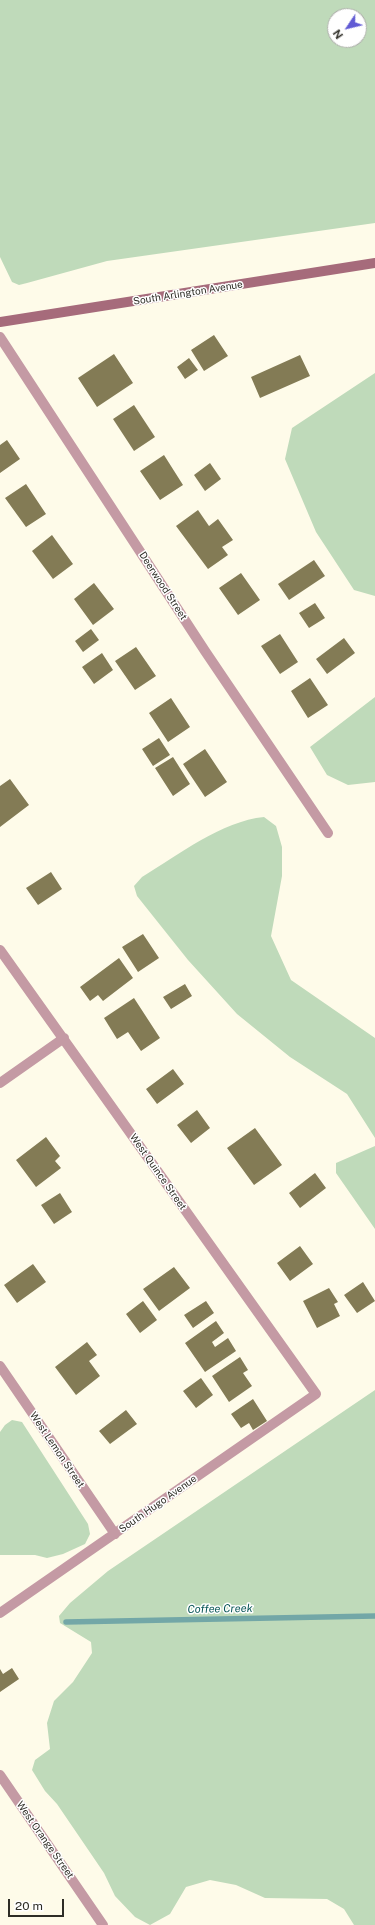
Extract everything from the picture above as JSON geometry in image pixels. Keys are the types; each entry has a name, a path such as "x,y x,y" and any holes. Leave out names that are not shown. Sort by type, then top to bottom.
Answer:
{"main road":[{"name":"South Arlington Avenue","path":"0,322 375,263"}],"street":[{"name":"Deerwood Street","path":"0,337 205,651 328,833"},
{"name":"West Quince Street","path":"0,950 316,1394"},
{"path":"0,1083 64,1038"},
{"name":"West Lemon Street","path":"0,1366 115,1534"},
{"name":"South Hugo Avenue","path":"0,1613 316,1394"},
{"name":"West Orange Street","path":"0,1775 103,1925"}],"green space":[{"path":"0,0 375,0 375,223 107,261 19,285 12,282 0,257"},
{"path":"375,373 375,596 354,590 316,532 285,459 292,428"},
{"path":"375,697 375,782 348,785 327,775 310,747"},
{"path":"264,817 276,826 282,847 282,876 271,936 291,980 375,1038 375,1138 347,1094 290,1057 237,1014 188,960 137,896 134,886 142,877 185,849 232,825"},
{"path":"375,1146 375,1229 336,1173 336,1163"},
{"path":"375,1390 375,1925 354,1925 344,1909 327,1899 265,1898 236,1885 210,1880 186,1887 170,1914 150,1925 135,1917 115,1896 104,1873 57,1804 45,1791 32,1770 35,1760 50,1749 47,1723 54,1701 73,1682 92,1653 91,1642 60,1623 59,1616 70,1603 108,1571"},
{"path":"12,1420 22,1422 88,1524 90,1534 85,1544 63,1554 47,1558 35,1555 0,1555 0,1432 5,1425"}],"building":[{"path":"214,335 228,356 204,371 191,350"},
{"path":"114,354 133,383 97,407 78,378"},
{"path":"300,355 310,376 260,398 251,377"},
{"path":"189,358 198,370 185,379 177,367"},
{"path":"134,405 155,437 134,451 113,419"},
{"path":"7,440 20,459 0,473 0,445"},
{"path":"164,455 183,485 160,500 140,471"},
{"path":"210,463 221,479 205,491 194,475"},
{"path":"26,484 46,514 26,527 5,498"},
{"path":"198,510 209,526 218,519 233,540 222,547 228,555 208,569 176,526"},
{"path":"52,535 73,564 53,579 32,551"},
{"path":"314,560 325,576 289,600 278,584"},
{"path":"241,573 260,600 238,615 219,588"},
{"path":"94,583 114,609 93,625 74,599"},
{"path":"315,603 325,618 309,628 299,613"},
{"path":"91,629 99,640 83,652 75,641"},
{"path":"280,634 298,662 280,674 261,646"},
{"path":"344,638 355,653 327,674 316,659"},
{"path":"136,647 156,676 135,690 115,661"},
{"path":"102,653 113,670 94,684 82,667"},
{"path":"310,678 328,705 308,718 291,691"},
{"path":"171,698 190,727 168,742 149,713"},
{"path":"159,738 170,755 153,766 142,749"},
{"path":"205,749 227,782 205,797 183,764"},
{"path":"173,757 190,784 173,796 155,768"},
{"path":"10,779 29,805 0,827 0,786"},
{"path":"51,872 62,889 38,905 26,888"},
{"path":"143,934 159,958 138,972 122,947"},
{"path":"119,958 133,978 103,1001 98,995 90,1001 80,987"},
{"path":"185,984 192,996 171,1009 163,997"},
{"path":"134,998 160,1038 141,1051 128,1032 117,1039 104,1018"},
{"path":"173,1069 184,1084 157,1104 146,1089"},
{"path":"197,1110 210,1128 191,1143 177,1125"},
{"path":"255,1128 282,1165 254,1185 227,1148"},
{"path":"46,1137 60,1156 55,1161 61,1168 36,1187 16,1160"},
{"path":"315,1173 326,1188 300,1208 289,1193"},
{"path":"60,1193 72,1212 54,1224 41,1205"},
{"path":"300,1246 313,1264 290,1281 277,1263"},
{"path":"33,1264 46,1282 17,1303 4,1285"},
{"path":"174,1267 190,1288 159,1311 143,1289"},
{"path":"363,1282 375,1301 357,1313 344,1295"},
{"path":"329,1288 338,1302 334,1304 340,1316 317,1328 303,1301"},
{"path":"143,1301 157,1320 140,1333 126,1314"},
{"path":"206,1301 214,1313 193,1328 184,1315"},
{"path":"216,1321 224,1333 212,1342 215,1347 228,1338 236,1351 205,1372 185,1343"},
{"path":"87,1342 97,1355 89,1361 100,1376 76,1395 55,1367"},
{"path":"240,1357 248,1370 243,1373 252,1386 229,1402 212,1376"},
{"path":"201,1378 213,1395 196,1408 183,1391"},
{"path":"253,1399 267,1421 253,1430 249,1423 241,1428 231,1414"},
{"path":"126,1410 137,1424 110,1444 99,1431"},
{"path":"12,1668 19,1679 0,1692 0,1669 3,1674"}],"waterway":[{"name":"Coffee Creek","path":"66,1622 375,1616"}]}
